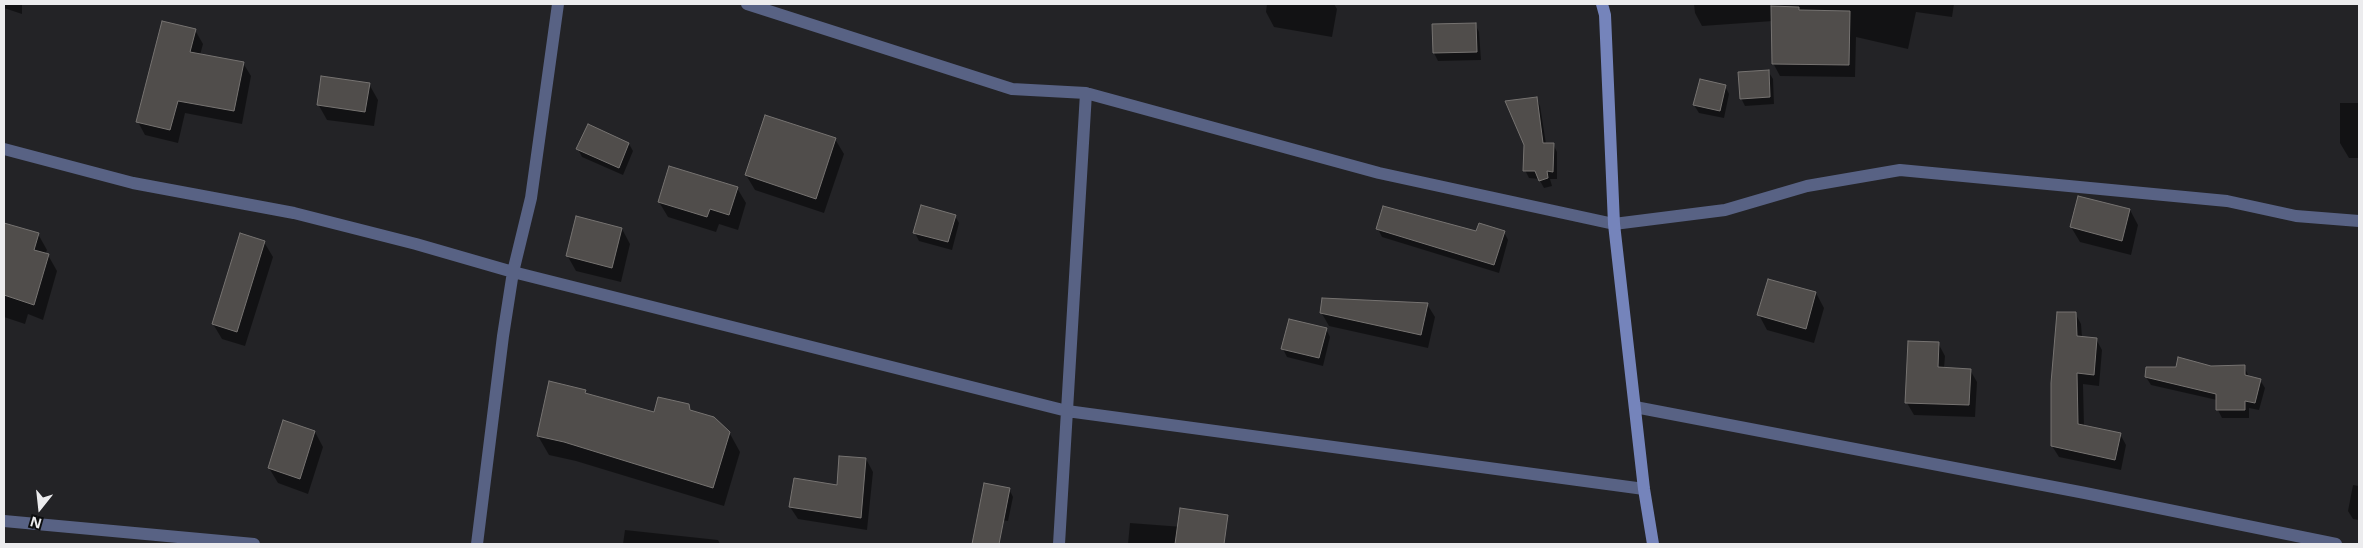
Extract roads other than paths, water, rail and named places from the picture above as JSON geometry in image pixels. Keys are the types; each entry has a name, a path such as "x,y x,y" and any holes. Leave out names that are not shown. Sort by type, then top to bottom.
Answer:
{"street":[{"path":"477,544 492,412 513,272 532,198 558,4"},
{"path":"747,4 1012,89 1086,93 1379,173 1614,224 1725,210 1807,186 1900,170 2227,201 2296,216 2359,221"},
{"path":"1602,4 1605,15 1614,224 1644,489 1653,544"},
{"path":"1060,544 1086,93"},
{"path":"4,149 133,184 294,213 416,244 513,272 1067,412 1644,489"},
{"path":"1635,408 2095,495 2336,544"},
{"path":"4,521 254,544"}]}
